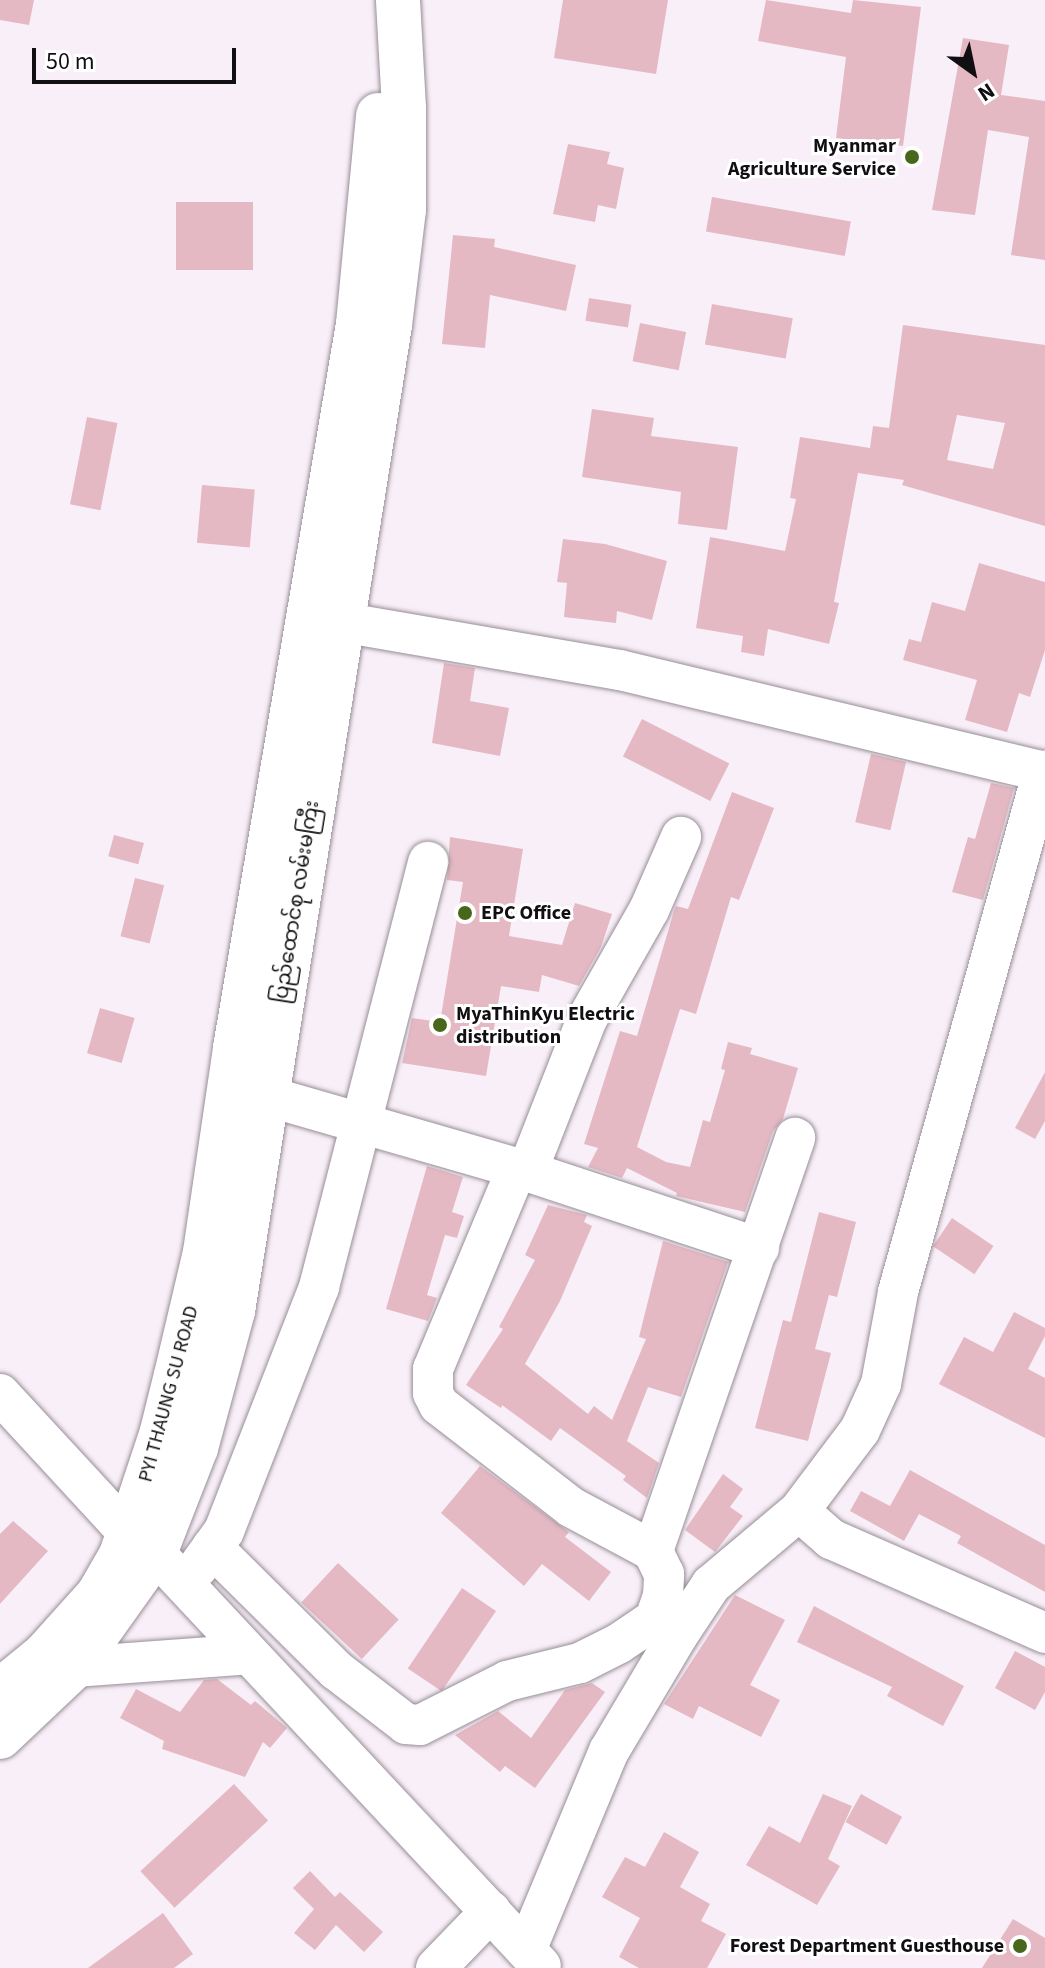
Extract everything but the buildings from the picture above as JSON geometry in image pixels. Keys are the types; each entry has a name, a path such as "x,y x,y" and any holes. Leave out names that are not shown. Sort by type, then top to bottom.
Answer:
{"main road":[{"name":"PYI THAUNG SU ROAD","path":"0,1691 45,1654 143,1544 161,1435 205,1252 235,1048 358,324 379,111 375,0"},
{"name":"ပြည်ထောင်စု လမ်းမကြီး","path":"0,1737 74,1667 196,1448 233,1311 390,325 404,210 404,108 398,0"}],"street":[{"path":"0,1394 535,1959 609,1751 678,1635 711,1585 799,1511 860,1430 881,1384 898,1292 1044,772 620,670 341,622"},
{"path":"212,1547 336,1670 406,1724 420,1725 507,1681 580,1663 618,1644 655,1619 663,1596 664,1574 653,1551 571,1507 439,1405 433,1393 433,1369 587,1019 649,910 681,837"},
{"path":"184,1586 224,1531 319,1287 428,862"},
{"path":"267,1096 522,1170 759,1248"},
{"path":"653,1551 795,1138"},
{"path":"799,1511 831,1539 1045,1633"},
{"path":"74,1667 249,1654"},
{"path":"436,1968 491,1911"}],"place":[{"name":"Myanmar Agriculture Service","path":"912,157"},
{"name":"EPC Office","path":"465,913"},
{"name":"MyaThinKyu Electric distribution","path":"440,1025"},
{"name":"Forest Department Guesthouse","path":"1020,1946"}]}
